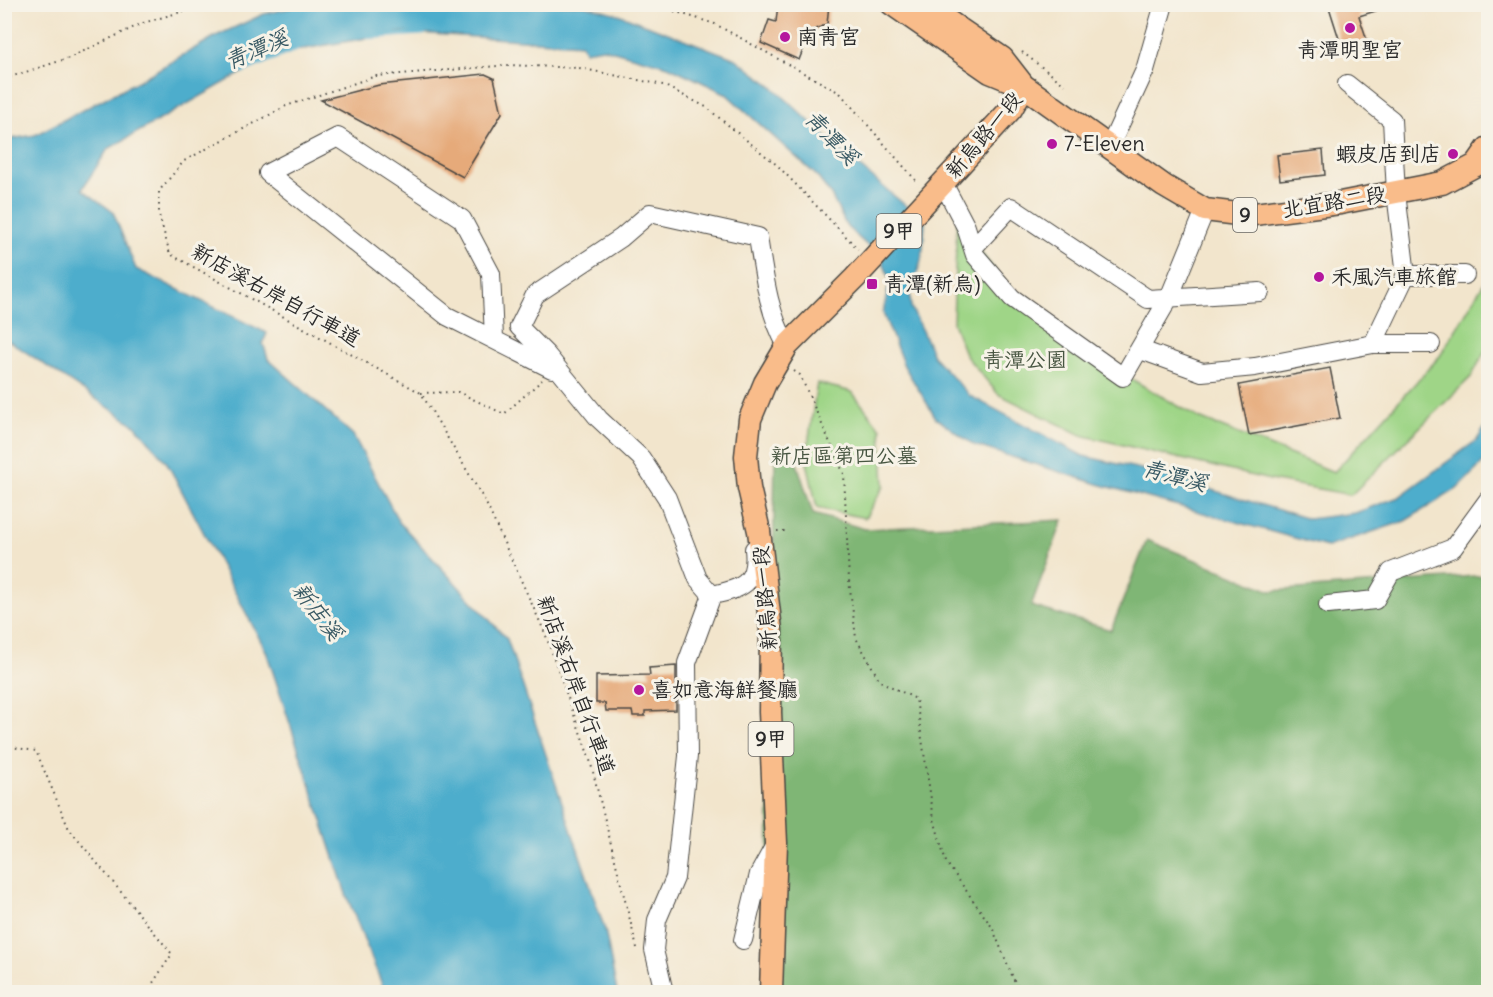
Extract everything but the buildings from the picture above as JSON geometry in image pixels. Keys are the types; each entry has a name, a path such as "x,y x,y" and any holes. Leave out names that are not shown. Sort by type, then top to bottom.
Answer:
{"main road":[{"name":"9","path":"892,4 990,72 1024,86"},
{"name":"9","path":"923,4 1002,58 1024,86"},
{"name":"北宜路二段","path":"1024,86 1164,186 1205,210 1246,215 1396,193 1442,183 1476,165 1488,148"},
{"name":"新烏路一段","path":"937,190 1011,109 1024,86"},
{"name":"9甲","path":"863,270 937,190"},
{"name":"新烏路一段","path":"771,993 776,843 770,712 771,630 759,531 749,488 746,456 750,419 765,383 783,353 863,270"}],"lane":[{"path":"1110,146 1145,70 1164,4"},
{"path":"1347,84 1392,120 1396,193 1406,275 1373,344"},
{"path":"494,338 491,274 462,219 338,137 268,173 447,316 494,338 565,378"},
{"path":"937,190 966,227 973,248 1012,298 1124,377 1169,298 1205,210"},
{"path":"973,248 1011,207 1148,299 1260,292"},
{"path":"712,595 698,579 671,507 641,458 599,419 519,327 535,295 621,238 650,213 758,237 769,304 783,353"},
{"path":"1406,275 1465,275"},
{"path":"1141,350 1202,372 1255,367 1373,344 1431,344"},
{"path":"712,595 736,590 750,580 756,561 749,488"},
{"path":"1328,605 1375,600 1391,572 1454,548 1488,500"},
{"path":"664,993 654,950 657,920 675,878 688,756 687,663 712,595"},
{"path":"743,940 759,874 776,843"}],"path":[{"path":"4,79 69,58 143,23 208,4"},
{"path":"651,4 715,24 840,93 937,190"},
{"path":"1021,52 1065,85"},
{"name":"新店溪右岸自行車道","path":"639,957 590,760 545,633 485,501 421,393 170,254 159,215 159,190 184,161 286,106 376,76 510,65 579,68 663,85 706,107 778,166 863,270"},
{"path":"783,353 800,375 844,474 849,580 856,638 879,681 916,699 934,819 946,862 992,927 1019,993"},
{"path":"421,393 458,392 504,414 544,378 565,378"},
{"path":"4,746 36,752 69,829 172,954 147,993"}],"green space":[{"name":"青潭公園","path":"957,222 1024,307 1100,361 1199,418 1334,472 1440,356 1488,276 1488,346 1471,377 1351,495 1270,480 1081,435 998,394 966,356 953,323"},
{"name":"新店區第四公墓","path":"817,383 852,392 881,429 884,486 865,518 817,508 806,458"},
{"path":"775,453 796,460 813,514 865,529 1063,520 1031,606 1111,630 1147,540 1271,591 1488,575 1488,992 766,992"}],"water":[{"name":"新店溪","path":"303,5 583,5 618,14 736,59 773,87 841,151 925,222 918,272 909,286 911,307 934,357 970,396 1083,456 1145,470 1309,519 1355,513 1399,497 1477,440 1488,423 1488,458 1457,489 1405,521 1327,547 1098,484 974,445 936,418 904,366 883,313 890,280 882,259 847,227 831,195 816,175 725,93 668,66 603,48 585,51 581,44 402,32 275,54 108,149 82,189 113,212 136,269 267,333 263,343 268,359 353,435 399,522 507,639 605,930 617,992 385,992 346,894 266,651 167,463 136,426 5,338 5,140 35,135 140,80 216,36 264,14"}],"waterway":[{"name":"青潭溪","path":"369,37 424,33"},
{"name":"青潭溪","path":"243,71 296,49"}],"place":[{"name":"青潭明聖宮","path":"1350,28"},
{"name":"南青宮","path":"785,37"},
{"name":"7-Eleven","path":"1052,144"},
{"name":"蝦皮店到店","path":"1453,154"},
{"name":"禾風汽車旅館","path":"1319,277"},
{"name":"青潭(新烏)","path":"872,284"},
{"name":"喜如意海鮮餐廳","path":"639,690"}]}
